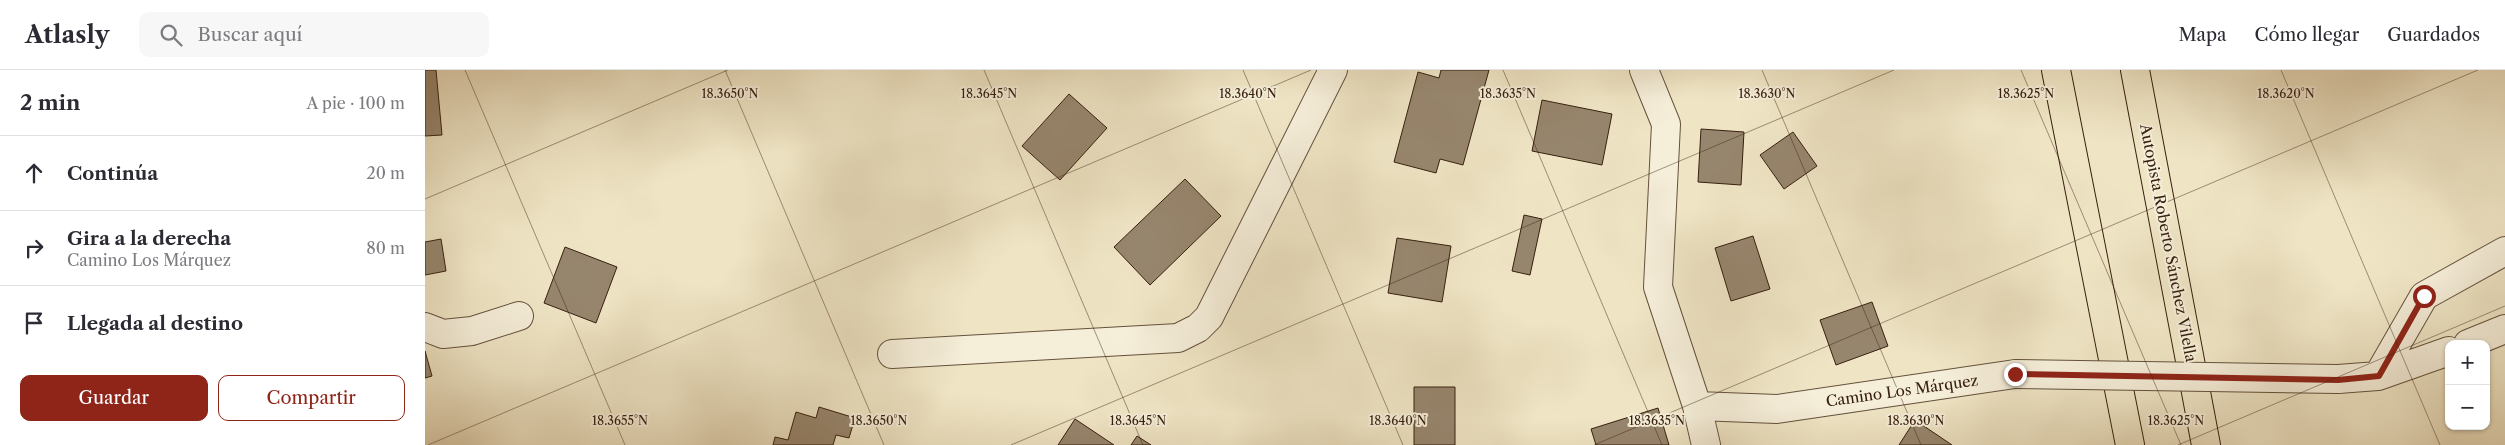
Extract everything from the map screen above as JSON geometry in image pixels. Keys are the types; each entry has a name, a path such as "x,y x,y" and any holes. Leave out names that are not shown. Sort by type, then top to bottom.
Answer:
{"highway":[{"path":"2056,70 2130,445"},
{"name":"Autopista Roberto Sánchez Vilella","path":"2135,70 2206,445"}],"street":[{"path":"892,354 1178,338 1198,328 1209,317 1333,70"},
{"path":"1644,70 1666,124 1658,287 1697,406 1707,445"},
{"path":"2379,376 2424,296 2505,250"},
{"path":"425,328 443,334 472,331 519,316"},
{"path":"2478,340 2505,329"},
{"name":"Camino Los Márquez","path":"1697,406 1777,409 2015,374 2338,380 2379,376 2445,352"}],"building":[{"path":"425,70 436,70 442,135 425,136"},
{"path":"1441,70 1489,70 1463,165 1440,159 1436,173 1394,162 1418,72 1439,78"},
{"path":"1069,94 1107,128 1060,180 1022,146"},
{"path":"1542,100 1612,114 1602,165 1532,151"},
{"path":"1701,129 1744,132 1741,185 1698,182"},
{"path":"1793,132 1817,166 1784,189 1760,155"},
{"path":"1185,179 1221,216 1150,285 1114,247"},
{"path":"1524,215 1542,219 1530,275 1512,271"},
{"path":"1753,236 1770,289 1731,301 1715,248"},
{"path":"1397,238 1451,246 1442,302 1388,293"},
{"path":"441,239 446,271 425,275 425,242"},
{"path":"565,247 617,267 596,323 544,303"},
{"path":"1872,302 1888,346 1836,365 1820,320"},
{"path":"425,351 432,376 425,378"},
{"path":"1414,387 1455,387 1455,445 1414,445"},
{"path":"819,407 855,418 849,438 836,435 833,445 773,445 775,437 788,440 796,412 816,418"},
{"path":"1658,408 1669,445 1596,445 1591,429"},
{"path":"1075,419 1114,445 1058,445"},
{"path":"1915,420 1952,445 1899,445"},
{"path":"1137,436 1151,445 1131,445"}],"route":[{"path":"2015,374 2338,380 2379,376 2424,296"}]}
